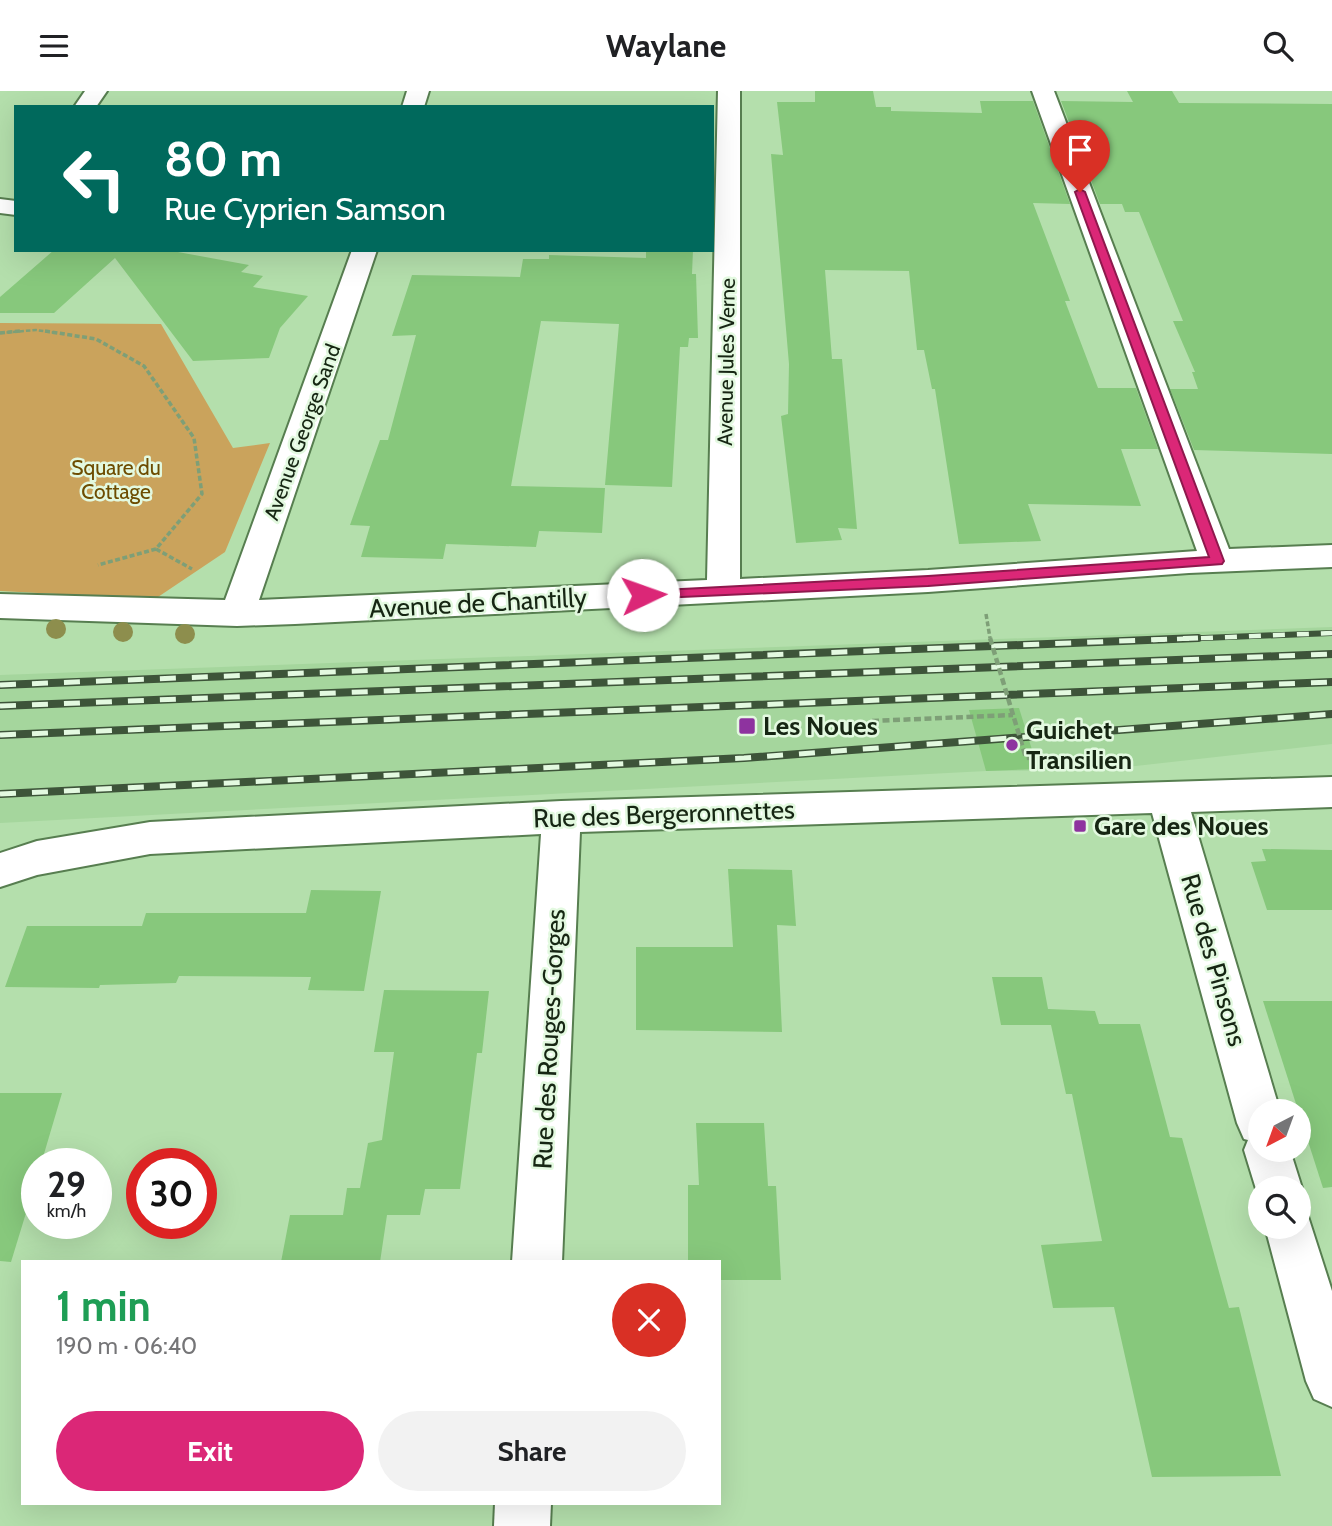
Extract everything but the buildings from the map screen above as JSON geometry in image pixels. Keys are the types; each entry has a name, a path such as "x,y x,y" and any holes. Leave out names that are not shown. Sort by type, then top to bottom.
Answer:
{"street":[{"name":"Avenue Jules Verne","path":"723,591 729,91"},
{"path":"1043,91 1217,561"},
{"name":"Avenue George Sand","path":"237,614 357,252"},
{"name":"Avenue de Chantilly","path":"0,606 237,614 723,591 1332,556"},
{"name":"Rue des Bergeronnettes","path":"0,870 37,858 150,838 561,817 1332,792"},
{"name":"Rue des Pinsons","path":"1167,797 1253,1099"},
{"name":"Rue des Rouges-Gorges","path":"537,1260 561,817"},
{"path":"1292,1239 1332,1381"},
{"path":"522,1526 523,1505"}],"path":[{"path":"0,333 36,330 96,339 144,366 194,438 202,494 156,549 96,566"},
{"path":"985,608 990,638 1026,758 1035,757"},
{"path":"872,721 1013,715"}],"shaded area":[{"path":"1332,627 1332,744 1100,770 986,771 0,823 0,675"}],"green space":[{"name":"Square du Cottage","path":"0,323 161,324 233,448 270,443 225,552 155,599 0,591"}],"railway":[{"path":"1153,640 1332,633"},
{"path":"0,685 1198,638"},
{"path":"0,706 1332,654"},
{"path":"0,735 1332,682"},
{"path":"0,794 744,758 1332,714"}],"place":[{"name":"Les Noues","path":"747,726"},
{"name":"Guichet Transilien","path":"1012,745"},
{"name":"Gare des Noues","path":"1080,826"}],"route":[{"path":"643,595 928,581 1217,561 1080,192"}]}
